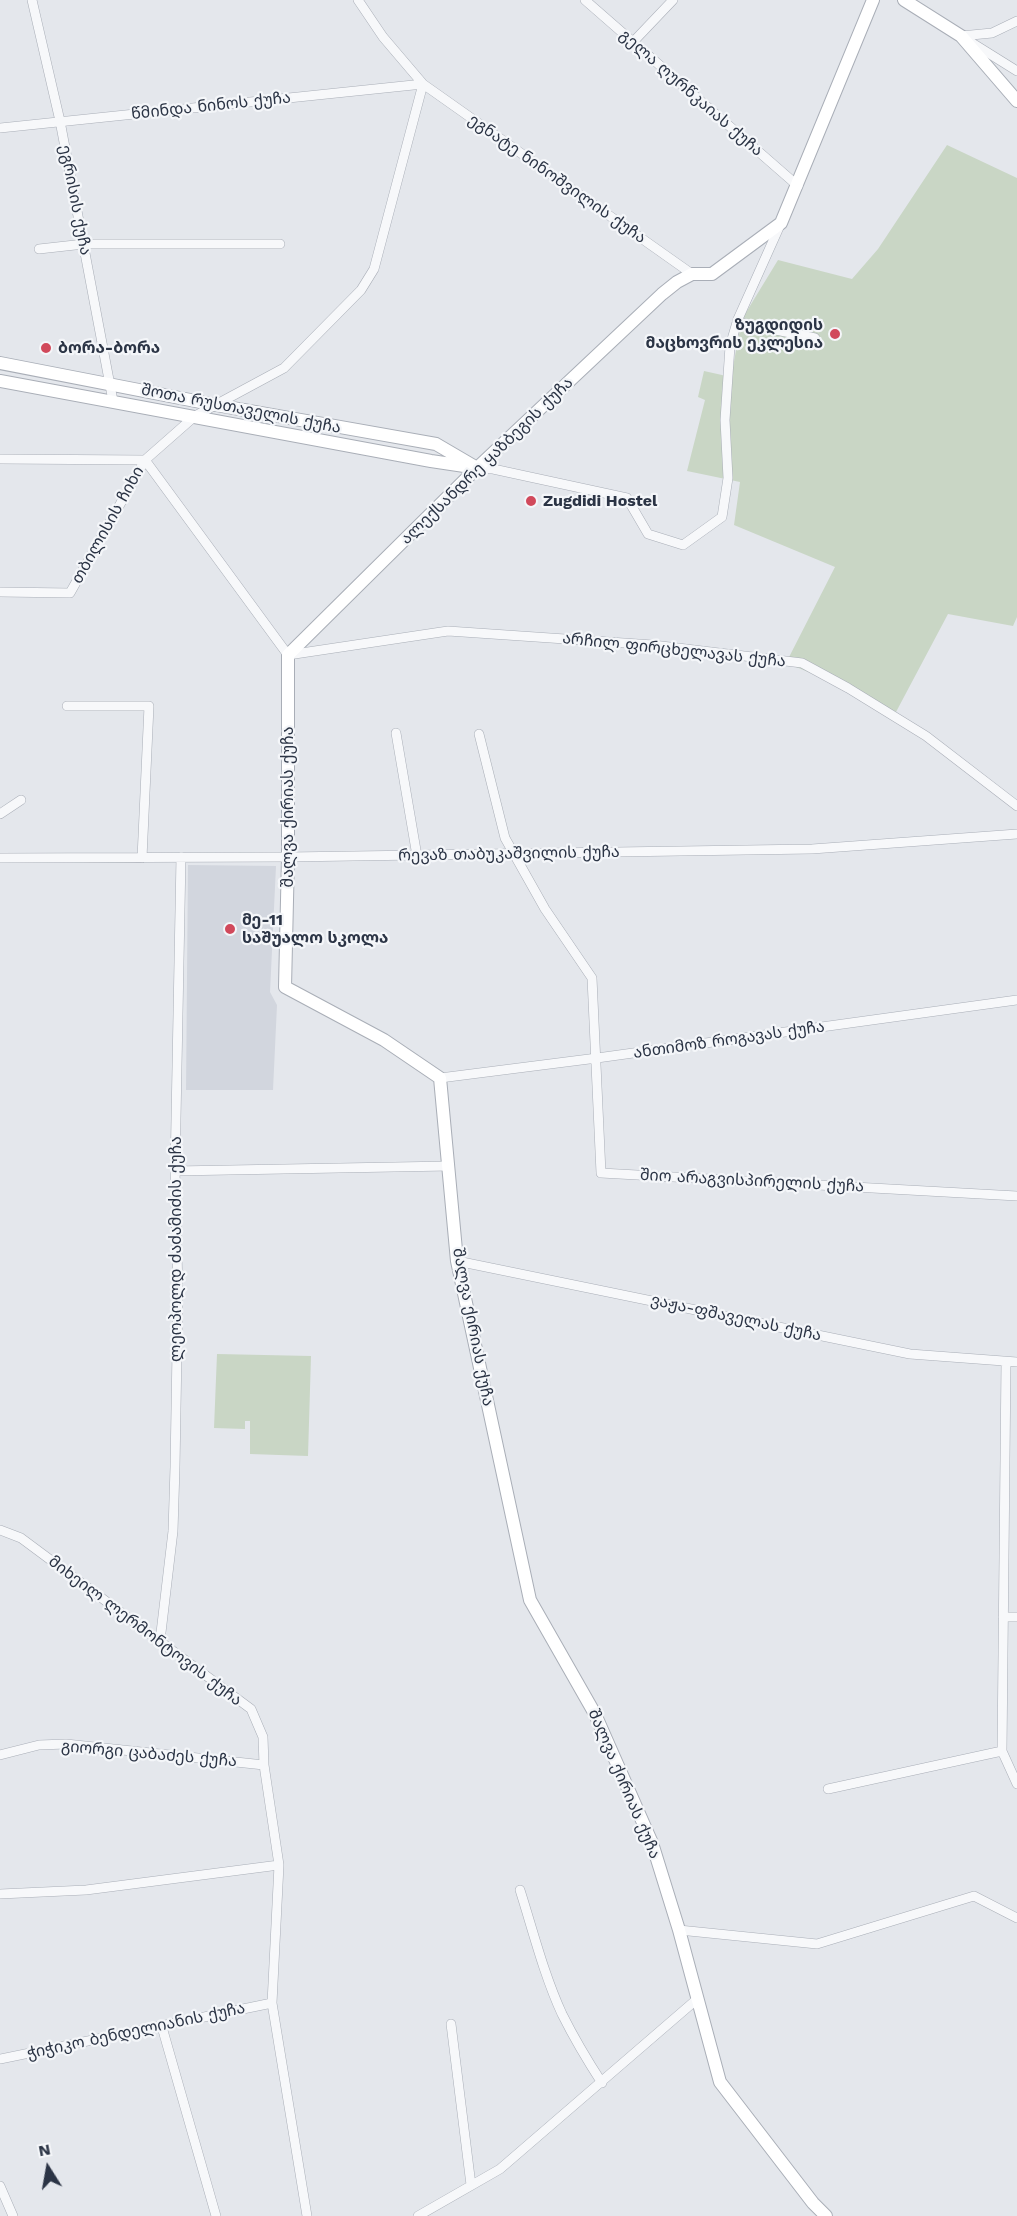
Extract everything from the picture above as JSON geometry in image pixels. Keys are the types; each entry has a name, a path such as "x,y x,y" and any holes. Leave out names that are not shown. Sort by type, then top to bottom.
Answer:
{"street":[{"name":"ეგრისის ქუჩა","path":"32,0 60,121 113,402"},
{"name":"ეგნატე ნინოშვილის ქუჩა","path":"358,0 383,37 423,84 692,274"},
{"name":"გელა ღურწკაიას ქუჩა","path":"585,0 798,186"},
{"path":"633,42 673,0"},
{"path":"815,338 737,322 798,186 873,0"},
{"path":"904,0 1017,71"},
{"path":"962,36 992,33 1017,21"},
{"path":"962,36 1017,100"},
{"name":"წმინდა ნინოს ქუჩა","path":"0,128 423,84"},
{"path":"0,459 145,460 195,416 284,368 361,290 374,269 423,84"},
{"path":"692,274 712,274 781,223"},
{"path":"39,249 84,244 280,244"},
{"name":"ალექსანდრე ყაზბეგის ქუჩა","path":"288,655 477,468 662,294 692,274"},
{"name":"შოთა რუსთაველის ქუჩა","path":"0,381 431,462 477,468 627,498 648,534 683,545 722,516 728,478 725,420 730,346 737,322"},
{"name":"შოთა რუსთაველის ქუჩა","path":"0,363 216,405 436,444 477,468"},
{"path":"145,460 288,655"},
{"name":"თბილისის ჩიხი","path":"0,592 70,593 145,460"},
{"name":"არჩილ ფირცხელავას ქუჩა","path":"288,655 448,631 653,645 802,663 926,736 1017,806"},
{"name":"შალვა ქირიას ქუჩა","path":"288,655 288,857 285,987 384,1040 440,1078 457,1261 530,1600 595,1714 652,1843 679,1930 696,2000 720,2082 813,2203 826,2216"},
{"path":"67,706 149,706 142,858"},
{"path":"396,733 417,856"},
{"path":"479,734 505,838 545,909 592,978 597,1058"},
{"path":"0,814 21,800"},
{"name":"რევაზ თაბუკაშვილის ქუჩა","path":"0,858 417,856 812,849 1017,834"},
{"name":"ლეოპოლდ ძაძამიძის ქუჩა","path":"160,1641 173,1531 175,1467 178,1292 175,1171 181,857"},
{"name":"ანთიმოზ როგავას ქუჩა","path":"440,1078 1017,1000"},
{"name":"შიო არაგვისპირელის ქუჩა","path":"597,1058 601,1173 1017,1197"},
{"path":"175,1171 448,1166"},
{"name":"ვაჟა-ფშაველას ქუჩა","path":"457,1261 910,1354 1017,1362"},
{"path":"1006,1362 1002,1751 1017,1784"},
{"name":"მიხეილ ლერმონტოვის ქუჩა","path":"0,1530 21,1538 251,1709 263,1737 264,1765 279,1865 272,2003 307,2216"},
{"path":"1003,1617 1017,1617"},
{"name":"გიორგი ცაბაძეს ქუჩა","path":"0,1755 39,1745 66,1744 264,1765"},
{"path":"828,1788 1002,1751"},
{"path":"0,1894 86,1890 279,1865"},
{"path":"520,1890 561,2012 582,2052 602,2083"},
{"path":"679,1930 817,1944 974,1896 1017,1918"},
{"path":"417,2216 500,2169 696,2000"},
{"name":"ჭიჭიკო ბენდელიანის ქუჩა","path":"0,2059 272,2003"},
{"path":"451,2024 471,2185"},
{"path":"162,2026 216,2216"},
{"path":"0,2186 13,2216"}],"shaded area":[{"name":"მე-11 საშუალო სკოლა","path":"188,865 276,866 270,992 277,1005 273,1090 186,1090"}],"green space":[{"path":"947,145 1017,178 1017,617 1013,626 948,614 896,712 843,686 786,663 835,567 734,525 740,482 687,471 705,400 698,397 704,371 731,377 742,319 778,260 852,279 878,249"},
{"path":"217,1354 311,1356 308,1456 250,1454 250,1421 245,1421 245,1429 214,1428"}],"place":[{"name":"ზუგდიდის მაცხოვრის ეკლესია","path":"835,334"},
{"name":"ბორა-ბორა","path":"46,348"},
{"name":"Zugdidi Hostel","path":"531,501"},
{"name":"მე-11 საშუალო სკოლა","path":"230,929"}]}
